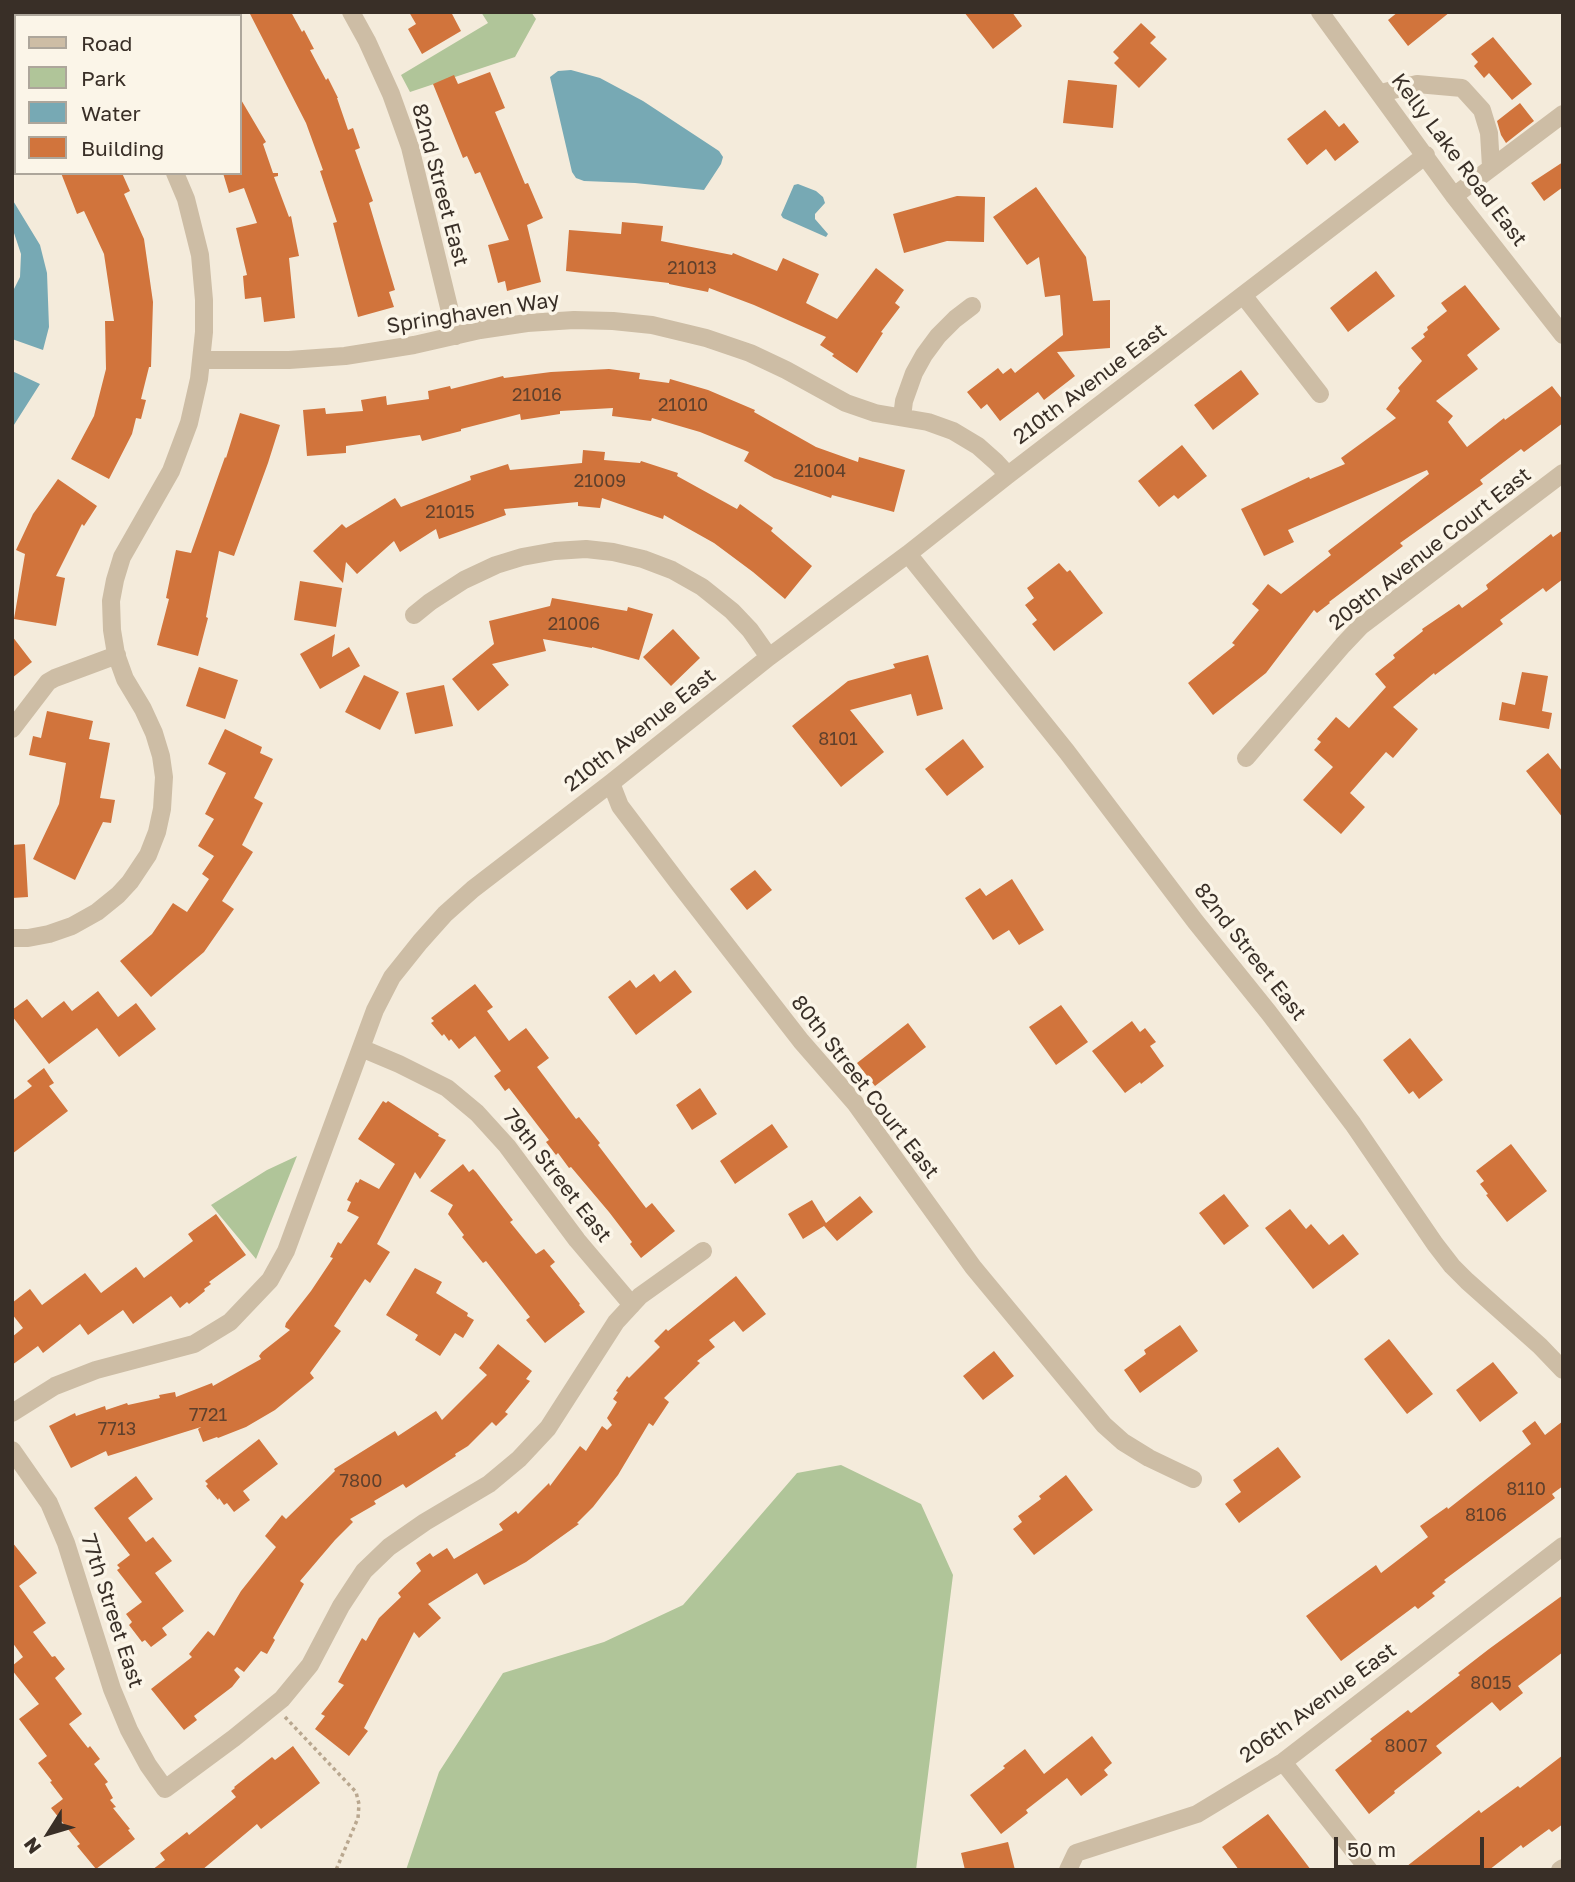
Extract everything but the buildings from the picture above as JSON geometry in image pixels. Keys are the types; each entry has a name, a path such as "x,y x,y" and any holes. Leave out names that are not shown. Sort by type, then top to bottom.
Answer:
{"street":[{"name":"82nd Street East","path":"351,12 391,94 410,147 456,337"},
{"name":"Kelly Lake Road East","path":"1320,12 1454,196 1562,331"},
{"path":"1381,93 1417,85 1462,88 1482,110 1489,133 1491,167"},
{"path":"1454,196 1563,114"},
{"name":"210th Avenue East","path":"12,1413 55,1385 96,1370 194,1344 230,1322 270,1280 286,1251 375,1010 392,977 446,914 498,869 769,657 908,554 1426,155"},
{"path":"12,938 49,934 72,926 97,912 118,895 148,855 162,809 164,777 161,756 154,733 125,679 117,655 112,630 111,601 122,557 171,471 189,423 200,379 205,300 200,255 186,199 176,175"},
{"path":"1243,295 1320,394"},
{"path":"902,417 904,401 923,355 938,335 972,306"},
{"name":"Springhaven Way","path":"202,360 289,360 345,356 527,323 574,320 652,326 706,338 750,353 846,403 875,413 928,422 953,431 978,446 1008,475"},
{"name":"209th Avenue Court East","path":"1246,758 1361,626 1563,473"},
{"path":"414,615 464,580 496,565 555,551 586,549 613,552 672,570 702,587 732,611 750,630 769,657"},
{"name":"82nd Street East","path":"908,554 1067,752 1195,921 1269,1013 1353,1124 1452,1266 1563,1370"},
{"path":"12,729 48,682 117,655"},
{"name":"80th Street Court East","path":"611,783 620,806 678,884 801,1041 855,1103 973,1267 1104,1425 1123,1442 1149,1458 1194,1479"},
{"name":"79th Street East","path":"361,1048 447,1088 477,1112 507,1146 578,1240 632,1305"},
{"path":"274,1706 310,1665 341,1606 364,1571 389,1547 489,1484 519,1459 548,1428 616,1322 640,1296 703,1251"},
{"name":"77th Street East","path":"12,1450 49,1503 66,1543 112,1689 129,1730 148,1765 165,1788 274,1706"},
{"name":"206th Avenue East","path":"1072,1861 1197,1814 1283,1762 1563,1546"},
{"path":"1283,1762 1369,1870"}],"path":[{"path":"274,1706 356,1792 358,1818 336,1870"}],"green space":[{"path":"481,12 531,12 536,19 515,57 410,92 401,75 488,23"},
{"path":"297,1156 256,1259 211,1205 267,1170"},
{"path":"841,1465 921,1504 953,1575 916,1870 406,1870 439,1772 503,1673 604,1642 683,1605 797,1473"}],"water":[{"path":"571,70 600,78 643,101 719,151 723,157 721,164 704,190 584,181 576,178 572,172 550,77 558,71"},
{"path":"798,184 823,197 825,203 815,214 815,219 828,234 826,237 781,215 794,185"},
{"path":"12,199 40,245 47,273 49,327 43,350 12,339 12,293 20,277 21,254 12,227"},
{"path":"12,371 40,384 12,428"}]}
